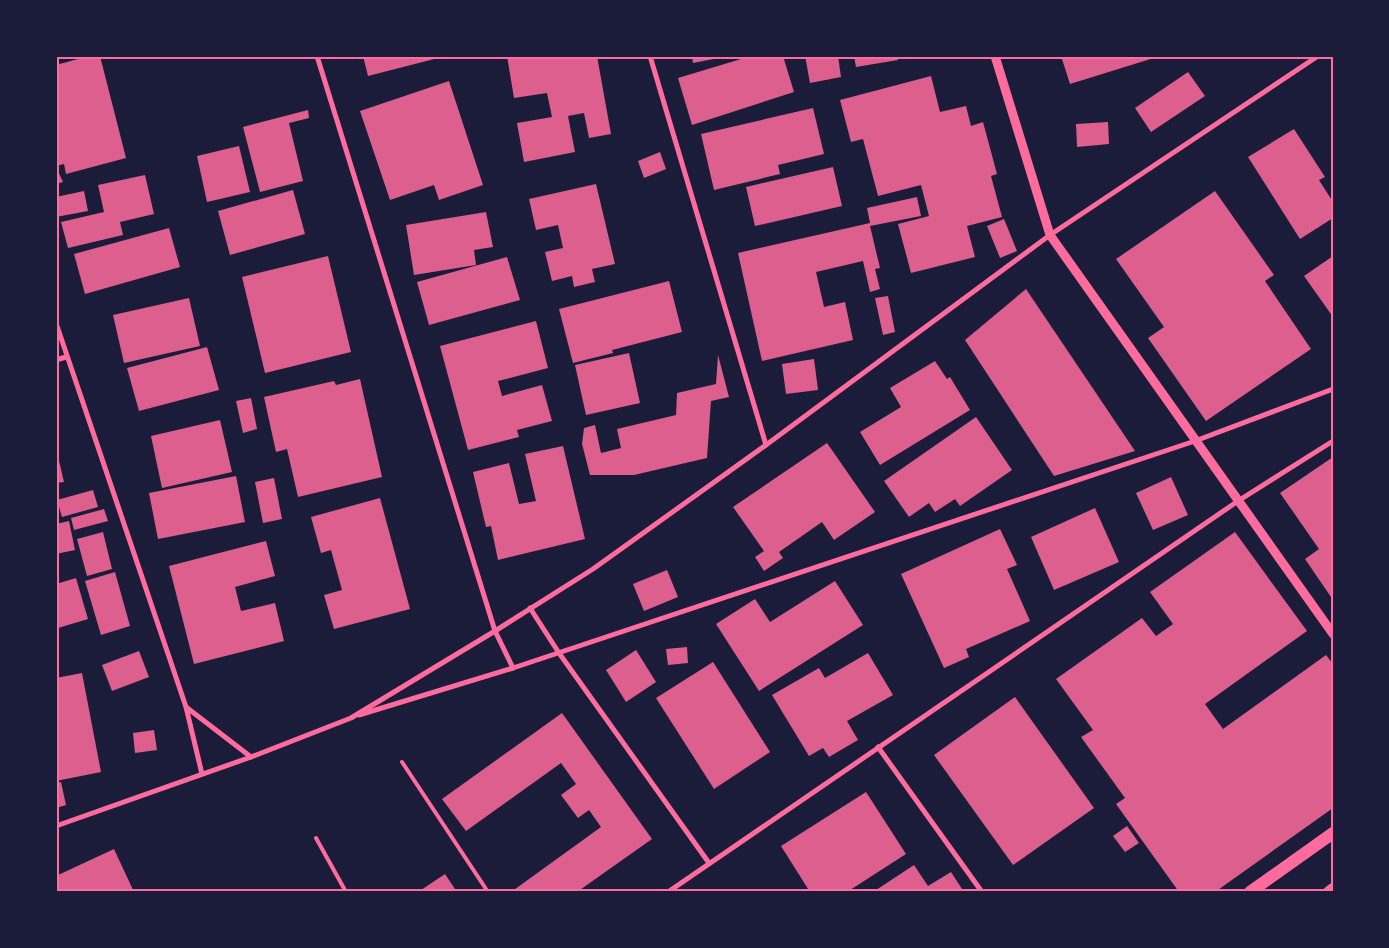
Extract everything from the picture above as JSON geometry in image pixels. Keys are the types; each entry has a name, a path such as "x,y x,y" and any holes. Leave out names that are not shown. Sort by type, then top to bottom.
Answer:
{"main road":[{"path":"1250,892 1333,833"},
{"path":"1329,892 1333,889"}],"street":[{"path":"317,56 495,631 514,668"},
{"path":"650,56 766,445"},
{"path":"994,56 1050,235 1333,634"},
{"path":"351,718 495,631 592,569 766,445 1050,235 1318,56"},
{"path":"56,323 186,707 202,774"},
{"path":"56,360 66,356"},
{"path":"56,826 251,757 351,718 514,668 1195,441 1333,389"},
{"path":"668,892 1238,501 1333,441"},
{"path":"530,608 559,653 709,863"},
{"path":"186,707 251,757"},
{"path":"878,747 982,892"}],"lane":[{"path":"402,762 488,892"},
{"path":"316,838 346,892"}],"building":[{"path":"89,56 100,56 126,158 66,174 64,164 56,166 56,65"},
{"path":"363,56 442,56 442,57 368,76"},
{"path":"507,56 597,56 611,134 589,138 584,113 568,116 575,152 524,162 517,123 552,117 547,93 514,98"},
{"path":"692,56 724,56 724,57 693,63"},
{"path":"751,56 783,56 794,92 692,125 678,78"},
{"path":"805,56 838,56 841,77 810,83"},
{"path":"854,56 897,56 898,60 856,67"},
{"path":"1061,56 1157,56 1157,57 1070,84"},
{"path":"1188,72 1205,96 1151,132 1135,108"},
{"path":"931,76 940,112 966,106 971,126 983,122 997,174 991,176 1002,217 967,226 975,257 911,273 898,224 929,216 921,185 878,196 863,139 851,142 840,100"},
{"path":"449,81 483,185 439,200 434,185 390,200 360,111"},
{"path":"813,108 824,154 778,165 780,174 714,190 701,134"},
{"path":"308,110 309,118 289,123 303,181 260,192 243,127"},
{"path":"1108,122 1109,144 1077,147 1076,124"},
{"path":"1294,129 1325,177 1319,180 1333,202 1333,218 1300,239 1248,157"},
{"path":"239,146 250,192 207,202 197,156"},
{"path":"660,152 666,169 644,178 638,161"},
{"path":"56,167 63,182 56,184"},
{"path":"833,167 842,206 755,226 746,187"},
{"path":"145,175 154,214 120,222 123,235 68,248 61,222 104,212 98,185"},
{"path":"596,184 615,264 592,269 595,282 574,287 572,276 552,281 545,252 563,248 558,225 536,230 529,199"},
{"path":"293,190 305,234 230,255 218,211"},
{"path":"84,191 88,211 56,217 56,197"},
{"path":"1215,191 1274,275 1265,281 1311,349 1206,421 1148,338 1164,327 1116,259"},
{"path":"917,197 921,216 870,226 880,268 875,269 880,289 870,292 863,261 816,272 824,307 845,302 853,340 762,361 738,253 870,223 867,208"},
{"path":"486,212 493,247 474,250 476,265 414,275 406,225"},
{"path":"1004,219 1017,251 1000,258 987,226"},
{"path":"169,228 180,267 85,294 74,254"},
{"path":"328,256 351,352 265,373 242,277"},
{"path":"1333,256 1333,317 1304,276"},
{"path":"507,257 520,300 429,325 417,282"},
{"path":"669,281 682,332 612,350 613,353 573,363 559,309"},
{"path":"1026,289 1135,451 1054,476 965,340"},
{"path":"888,296 895,332 883,335 875,298"},
{"path":"189,298 200,346 124,363 113,315"},
{"path":"536,321 548,368 498,381 502,396 542,385 552,421 517,430 519,437 468,450 440,346"},
{"path":"207,347 219,390 139,411 127,368"},
{"path":"629,353 640,403 586,415 575,365"},
{"path":"718,355 729,397 711,401 707,458 634,475 590,475 582,444 584,428 595,425 601,453 621,448 617,429 676,415 677,393 716,384"},
{"path":"814,359 818,390 786,394 782,364"},
{"path":"935,361 947,379 950,377 970,410 880,465 860,432 901,407 890,388"},
{"path":"360,379 382,477 298,497 287,449 276,452 264,397 334,381 336,385"},
{"path":"251,398 257,429 243,433 236,401"},
{"path":"976,417 1012,470 960,506 955,499 935,512 929,503 909,517 884,481"},
{"path":"220,420 232,472 162,488 151,436"},
{"path":"827,443 875,512 834,540 822,522 779,552 783,558 764,571 755,557 764,551 733,507"},
{"path":"563,446 585,539 498,560 491,526 486,527 473,472 509,463 519,504 536,501 525,454"},
{"path":"56,448 64,482 56,483"},
{"path":"1333,457 1333,600 1305,559 1319,549 1280,493"},
{"path":"236,476 245,522 158,539 149,493"},
{"path":"1171,477 1188,515 1153,530 1136,493"},
{"path":"274,478 282,519 263,523 255,482"},
{"path":"93,490 98,507 62,517 57,500"},
{"path":"380,498 410,609 334,629 324,595 342,590 331,550 321,553 311,517"},
{"path":"1095,508 1119,562 1054,590 1031,537"},
{"path":"104,509 108,521 74,530 71,518"},
{"path":"69,521 75,550 56,554 56,524"},
{"path":"1000,529 1017,565 1007,569 1030,621 966,649 969,657 944,668 901,574"},
{"path":"103,532 112,569 87,576 77,539"},
{"path":"1235,532 1307,631 1205,704 1223,729 1326,655 1333,664 1333,808 1215,892 1179,892 1116,804 1125,798 1081,737 1093,730 1056,679 1142,618 1156,636 1173,624 1150,592"},
{"path":"266,541 275,576 235,587 241,611 275,603 284,641 194,664 169,566"},
{"path":"667,570 678,597 644,611 633,584"},
{"path":"115,572 130,626 101,635 85,581"},
{"path":"76,578 88,619 58,628 56,584"},
{"path":"835,581 863,625 759,691 716,624 755,599 770,622"},
{"path":"687,647 688,663 668,665 666,649"},
{"path":"636,650 656,682 626,702 606,670"},
{"path":"139,651 149,677 112,691 102,665"},
{"path":"868,653 893,695 847,721 858,740 829,757 823,748 809,756 772,695 819,668 825,678"},
{"path":"713,662 770,752 714,789 656,698"},
{"path":"82,673 101,772 56,781 56,678"},
{"path":"1015,697 1094,808 1013,865 934,755"},
{"path":"562,713 652,839 577,892 511,892 601,827 589,810 578,818 561,795 576,784 561,763 466,831 442,799"},
{"path":"154,730 157,750 135,753 133,733"},
{"path":"61,782 66,805 56,808 56,783"},
{"path":"866,792 906,854 847,892 810,892 781,846"},
{"path":"1127,826 1139,843 1125,852 1113,836"},
{"path":"114,849 134,892 56,892 56,876"},
{"path":"914,865 928,886 951,872 964,892 873,892"},
{"path":"445,874 457,892 422,892 421,890"}]}
